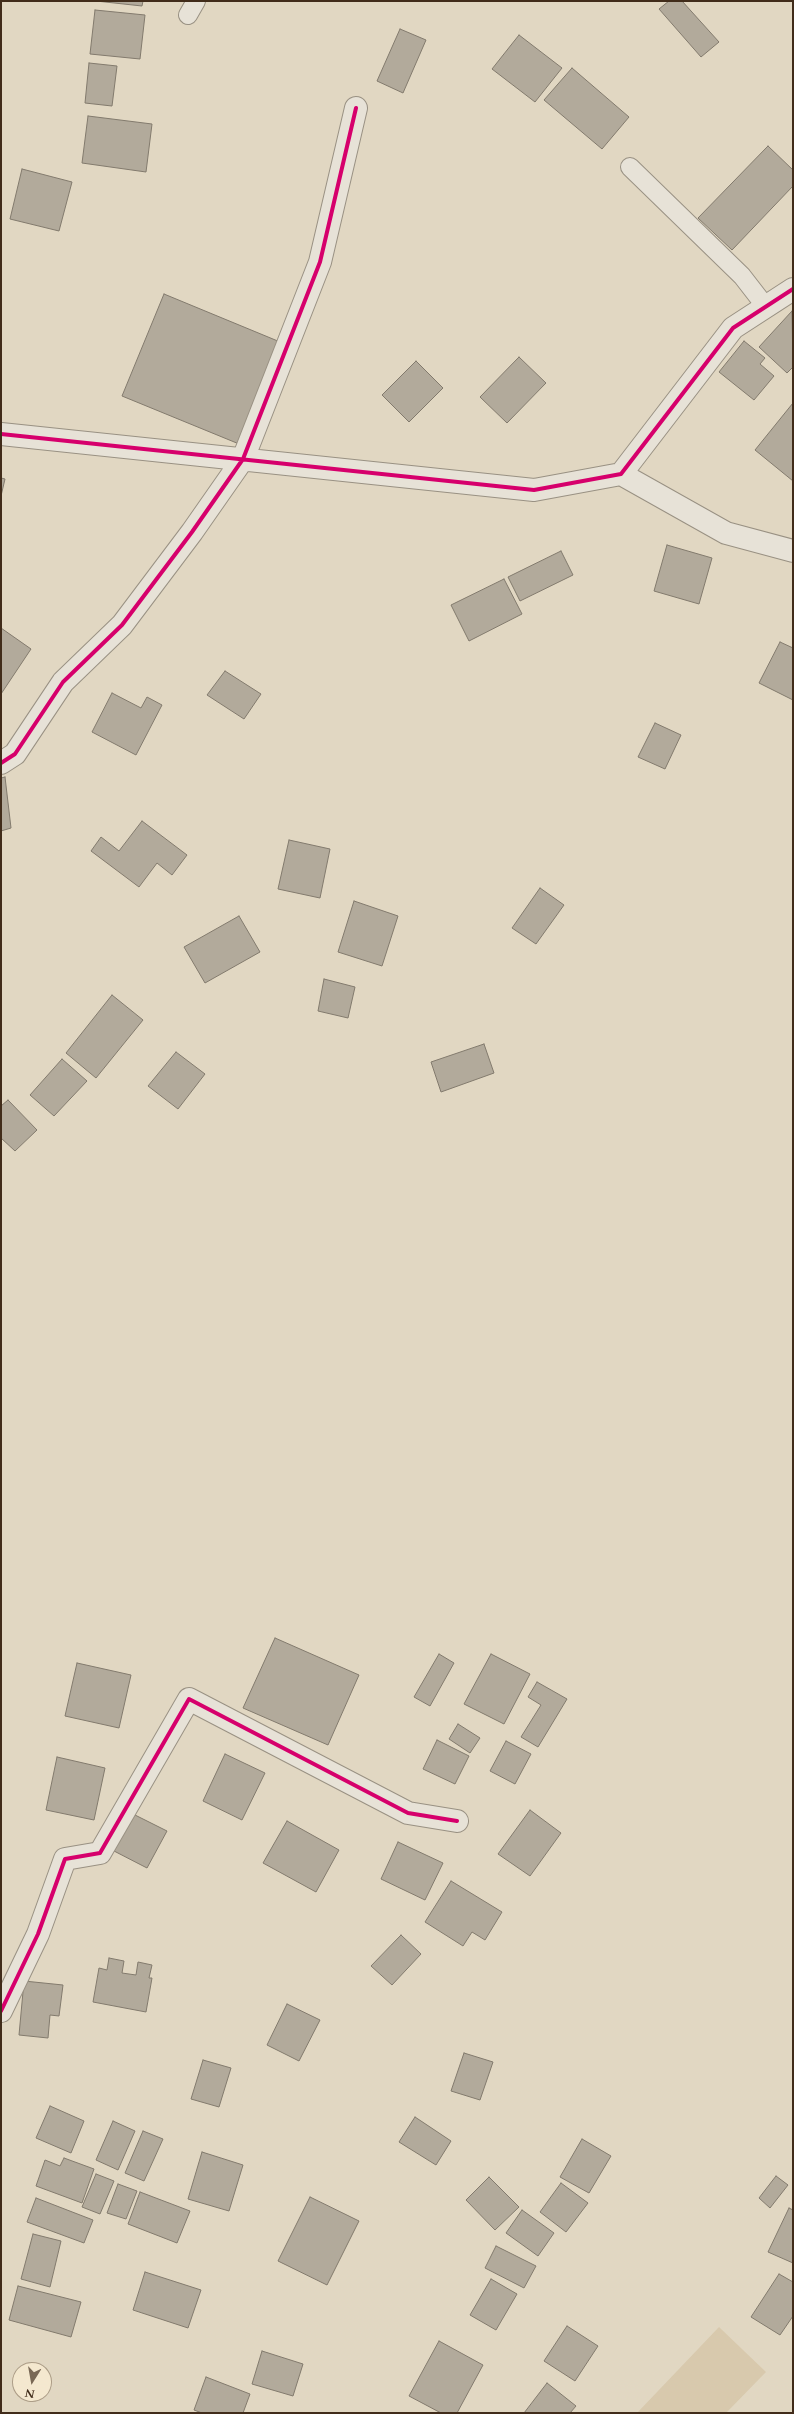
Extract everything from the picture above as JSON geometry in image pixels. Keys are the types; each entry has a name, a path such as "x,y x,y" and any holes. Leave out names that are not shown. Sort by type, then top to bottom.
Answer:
{"street":[{"path":"1,763 15,754 63,682 122,625 192,532 243,459 320,262 356,108"},
{"path":"621,474 733,328 793,289"},
{"path":"1,434 534,490 621,474 726,534 793,551"},
{"path":"1,2011 38,1934 65,1859 100,1853 152,1760 189,1699 408,1813 457,1821"}],"lane":[{"path":"630,167 742,276 766,307"}],"shaded area":[{"path":"719,2327 766,2372 726,2413 637,2413"}],"building":[{"path":"96,1 143,1 142,6"},
{"path":"669,1 682,1 719,42 701,57 659,9"},
{"path":"95,10 145,15 140,59 90,54"},
{"path":"400,29 426,40 403,93 377,81"},
{"path":"519,35 562,68 535,102 492,69"},
{"path":"89,63 117,66 112,106 85,103"},
{"path":"572,68 629,117 602,149 544,100"},
{"path":"88,116 152,124 146,172 82,163"},
{"path":"768,146 793,170 793,186 732,250 698,218"},
{"path":"22,169 72,182 59,231 10,219"},
{"path":"164,294 285,344 244,446 122,396"},
{"path":"792,311 793,367 787,373 759,347"},
{"path":"744,341 765,358 760,364 774,376 754,400 719,372"},
{"path":"519,357 546,383 507,423 480,397"},
{"path":"416,361 443,388 409,422 382,395"},
{"path":"793,403 793,481 755,450"},
{"path":"1,478 5,479 1,496"},
{"path":"667,545 712,558 699,604 654,591"},
{"path":"561,551 573,575 520,601 508,577"},
{"path":"504,579 522,614 469,641 451,605"},
{"path":"1,628 31,649 1,694"},
{"path":"780,642 793,648 793,700 759,683"},
{"path":"225,671 261,694 244,719 207,695"},
{"path":"112,693 141,708 147,697 162,705 136,755 92,732"},
{"path":"655,723 681,735 665,769 638,757"},
{"path":"5,777 11,828 1,831 1,778"},
{"path":"142,821 187,855 172,875 157,863 139,887 91,851 101,837 119,851"},
{"path":"289,840 330,849 320,898 278,889"},
{"path":"540,888 564,905 536,944 512,928"},
{"path":"354,901 398,916 382,966 338,952"},
{"path":"239,916 260,952 205,983 184,947"},
{"path":"324,979 355,987 348,1018 318,1011"},
{"path":"112,995 143,1020 96,1078 66,1053"},
{"path":"484,1044 494,1073 441,1092 431,1062"},
{"path":"176,1052 205,1074 178,1109 148,1086"},
{"path":"62,1059 87,1081 54,1116 30,1095"},
{"path":"8,1100 37,1130 15,1151 1,1138 1,1106"},
{"path":"275,1638 359,1675 328,1745 243,1708"},
{"path":"439,1654 454,1663 430,1706 414,1697"},
{"path":"491,1654 530,1674 504,1724 464,1704"},
{"path":"77,1663 131,1675 119,1728 65,1716"},
{"path":"537,1682 567,1699 538,1747 521,1737 541,1705 528,1697"},
{"path":"458,1724 480,1738 470,1753 449,1739"},
{"path":"437,1740 469,1756 455,1784 423,1769"},
{"path":"506,1741 531,1754 515,1784 490,1771"},
{"path":"225,1754 265,1773 242,1820 203,1801"},
{"path":"57,1757 105,1768 94,1820 46,1810"},
{"path":"530,1810 561,1833 530,1876 498,1854"},
{"path":"133,1814 167,1831 147,1868 114,1851"},
{"path":"287,1821 339,1850 316,1892 263,1863"},
{"path":"398,1842 443,1863 425,1900 381,1879"},
{"path":"451,1881 502,1912 485,1940 472,1932 463,1946 425,1922"},
{"path":"401,1935 421,1954 392,1985 371,1966"},
{"path":"109,1958 124,1961 122,1973 136,1975 138,1962 152,1965 149,1978 152,1978 146,2012 93,2002 99,1968 107,1970"},
{"path":"24,1981 63,1985 59,2016 50,2015 48,2038 19,2035"},
{"path":"287,2004 320,2020 299,2061 267,2045"},
{"path":"464,2053 493,2062 480,2100 451,2091"},
{"path":"203,2060 231,2068 219,2107 191,2099"},
{"path":"50,2106 84,2121 71,2153 36,2138"},
{"path":"415,2117 451,2141 436,2165 399,2142"},
{"path":"113,2121 135,2131 118,2170 96,2160"},
{"path":"143,2131 163,2139 144,2181 125,2173"},
{"path":"582,2139 611,2156 589,2193 560,2177"},
{"path":"202,2152 243,2165 229,2211 188,2199"},
{"path":"64,2158 94,2169 82,2203 36,2186 45,2160 60,2166"},
{"path":"96,2174 114,2181 100,2214 82,2207"},
{"path":"776,2176 788,2185 770,2208 759,2198"},
{"path":"489,2177 519,2207 495,2230 466,2200"},
{"path":"561,2183 588,2203 566,2232 540,2212"},
{"path":"118,2184 137,2191 126,2219 107,2213"},
{"path":"140,2192 190,2211 177,2243 128,2224"},
{"path":"310,2197 359,2221 327,2285 278,2261"},
{"path":"36,2198 93,2220 84,2243 27,2222"},
{"path":"789,2208 793,2210 793,2263 768,2252"},
{"path":"522,2210 554,2233 538,2256 506,2233"},
{"path":"33,2234 61,2241 50,2287 21,2279"},
{"path":"496,2246 536,2266 524,2288 485,2268"},
{"path":"145,2272 201,2290 188,2328 133,2310"},
{"path":"779,2274 793,2282 793,2316 780,2335 751,2317"},
{"path":"491,2279 517,2294 496,2330 470,2315"},
{"path":"18,2286 81,2302 71,2337 9,2320"},
{"path":"567,2326 598,2346 575,2381 544,2361"},
{"path":"439,2341 483,2365 457,2413 441,2413 409,2396"},
{"path":"262,2351 303,2364 293,2396 252,2384"},
{"path":"206,2377 250,2394 243,2413 202,2413 194,2410"},
{"path":"547,2383 576,2406 570,2413 524,2413"}],"cycle path":[{"path":"1,763 15,754 63,682 122,625 192,532 243,459 320,262 356,108"},
{"path":"1,434 534,490 621,474 733,328 793,289"},
{"path":"1,2011 38,1934 65,1859 100,1853 189,1699 408,1813 457,1821"}]}
